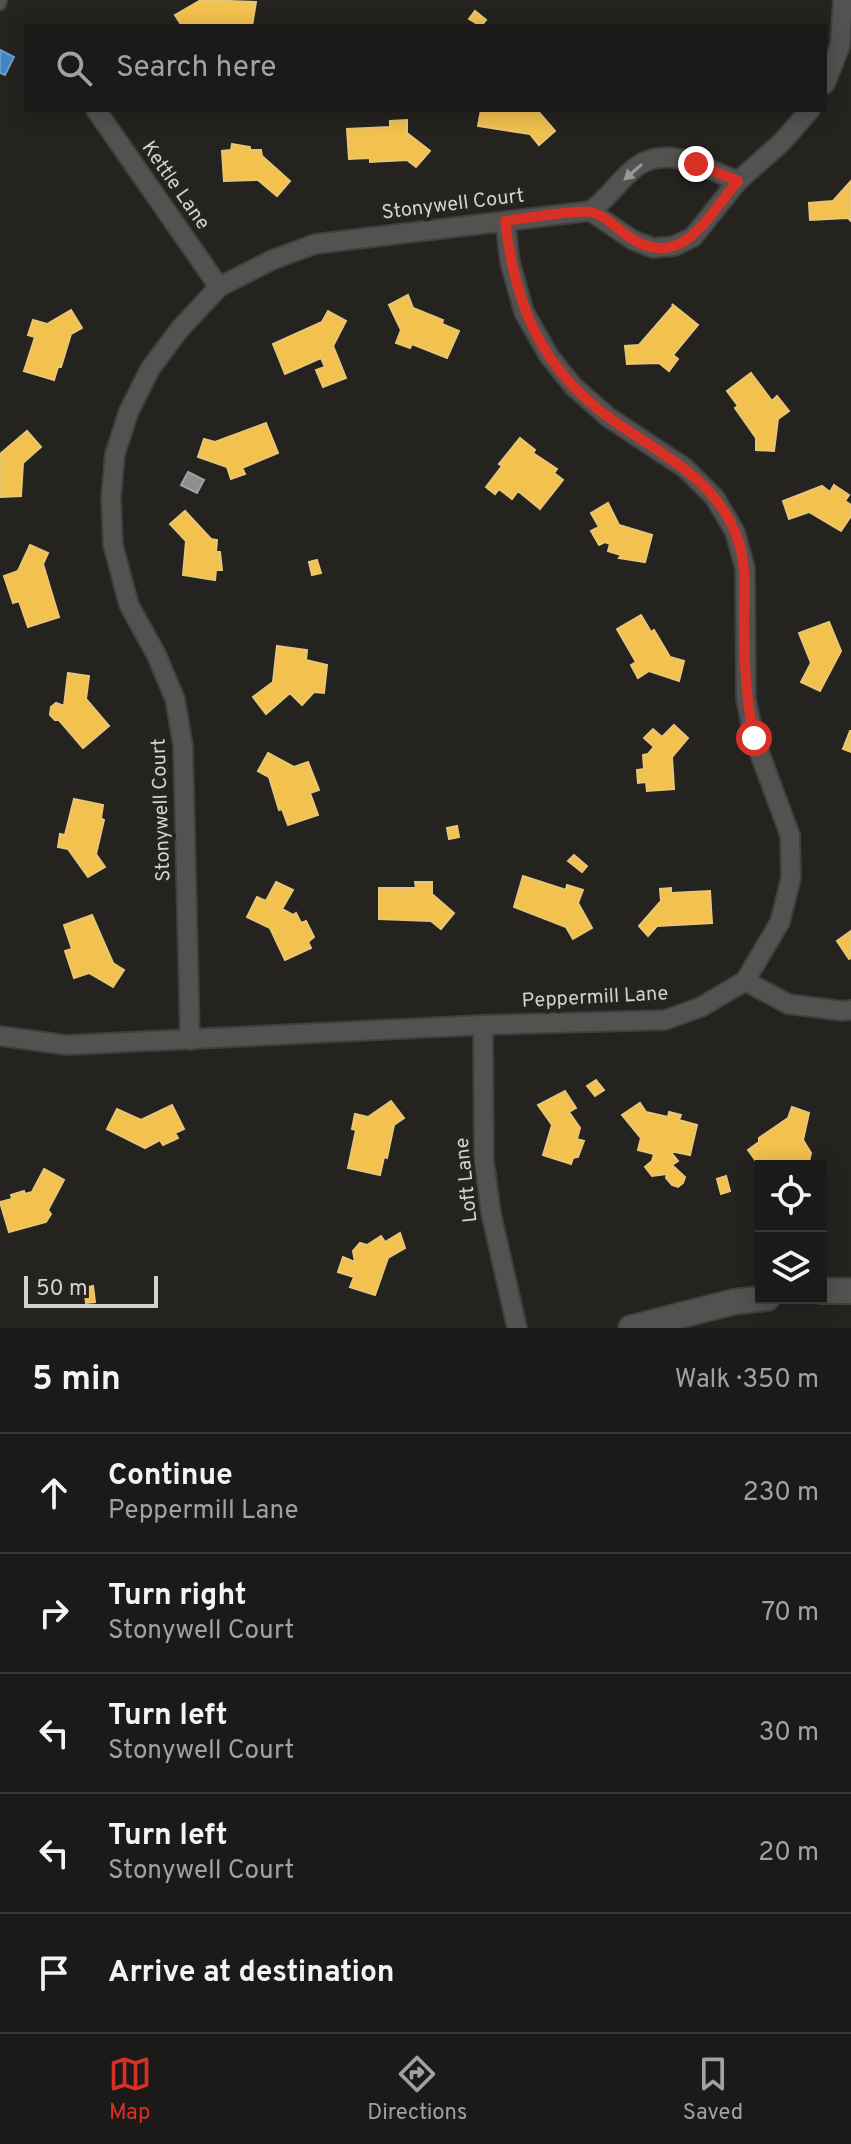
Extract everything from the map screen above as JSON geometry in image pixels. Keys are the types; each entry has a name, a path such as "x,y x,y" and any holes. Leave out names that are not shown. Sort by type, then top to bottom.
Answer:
{"main road":[{"path":"827,1291 851,1291"},
{"path":"631,1328 733,1302 755,1299"}],"street":[{"path":"827,79 840,46 843,0"},
{"name":"Kettle Lane","path":"97,112 219,287"},
{"path":"738,181 676,157 655,158 636,167 590,211 633,240 653,248 674,246 693,237 738,181 781,143 808,112"},
{"name":"Stonywell Court","path":"190,1040 183,746 175,699 156,654 129,605 113,545 111,498 115,454 129,411 150,369 179,330 219,287 272,260 315,244 590,211"},
{"name":"Peppermill Lane","path":"0,1036 66,1045 483,1025 665,1020 701,1007 745,981 780,922 791,878 790,835 754,738 746,699 745,568 735,532 715,498 685,468 608,417 573,386 549,356 524,312 510,262 505,221"},
{"path":"745,981 788,1004 851,1010"},
{"name":"Loft Lane","path":"483,1025 484,1161 494,1227 517,1328"}],"building: Homes":[{"path":"201,0 256,2 252,24 181,24 175,15"},
{"path":"475,11 486,20 478,24 469,19"},
{"path":"481,112 539,112 555,131 539,145 530,134 478,126"},
{"path":"407,120 407,133 430,151 416,167 407,160 370,162 370,158 349,159 347,129 390,127 390,121"},
{"path":"232,144 261,150 262,156 290,181 277,196 258,180 224,181 222,151 231,150"},
{"path":"851,181 851,221 848,218 810,220 809,203 833,201"},
{"path":"408,295 413,308 443,320 442,324 459,331 447,358 412,344 410,348 396,343 401,330 389,305"},
{"path":"672,304 698,325 673,355 678,359 669,371 659,363 627,364 625,346 639,345"},
{"path":"71,310 82,328 71,334 54,380 24,371 35,337 28,335 33,320 47,324"},
{"path":"328,311 346,321 333,346 346,378 323,387 316,370 325,367 321,358 285,374 273,344 322,322"},
{"path":"751,373 772,401 777,396 789,411 778,419 774,451 756,450 756,438 727,391"},
{"path":"266,423 278,453 242,468 245,474 231,479 227,467 198,457 204,439 215,442"},
{"path":"27,431 41,447 23,463 21,496 0,497 0,454"},
{"path":"520,438 535,450 533,453 557,469 554,473 563,480 540,509 518,491 512,499 499,489 495,494 486,487 502,466 499,464"},
{"path":"834,485 849,495 845,501 851,505 851,516 841,531 809,512 789,519 783,501 822,486 830,492"},
{"path":"608,503 619,525 652,535 645,562 619,558 621,555 608,551 610,544 605,542 599,545 591,531 599,527 591,513"},
{"path":"185,511 211,539 217,540 216,552 220,552 222,570 216,570 215,580 183,575 186,541 170,524"},
{"path":"30,545 48,553 43,564 59,617 28,627 19,601 13,603 4,576 18,571"},
{"path":"317,560 321,573 312,575 309,562"},
{"path":"641,615 670,657 684,661 679,681 649,671 638,678 631,665 636,662 617,629"},
{"path":"829,622 841,651 820,691 801,682 811,663 799,633"},
{"path":"277,646 307,650 306,660 327,665 324,693 314,692 302,705 290,693 266,714 253,697 273,682"},
{"path":"68,673 89,676 86,699 109,726 83,748 59,720 50,715 51,707 56,703 64,706"},
{"path":"674,725 688,738 672,757 674,789 647,791 646,782 638,783 637,770 644,769 643,755 654,747 644,738 653,729 662,737"},
{"path":"851,731 851,752 843,749"},
{"path":"268,753 294,767 308,762 319,790 310,793 318,815 288,825 282,809 279,810 269,777 258,771"},
{"path":"74,799 103,805 101,818 104,820 96,854 105,867 88,877 68,849 58,847 60,834 65,835"},
{"path":"457,826 459,837 449,839 447,828"},
{"path":"574,855 587,866 582,872 568,861"},
{"path":"523,876 566,890 567,885 583,890 578,903 592,928 573,939 566,927 514,907"},
{"path":"276,882 293,890 282,909 293,915 296,913 301,923 306,921 314,937 308,942 311,948 285,960 270,928 247,917 257,897 266,901"},
{"path":"415,882 432,882 432,894 454,913 441,929 431,921 379,919 379,888 416,888"},
{"path":"671,888 671,893 710,891 712,923 657,926 648,936 639,926 661,901 660,889"},
{"path":"92,915 113,963 124,970 113,987 89,973 74,978 65,951 72,949 64,925"},
{"path":"851,931 851,958 849,959 837,941"},
{"path":"596,1080 604,1090 595,1096 587,1086"},
{"path":"565,1091 576,1108 569,1112 580,1128 577,1139 584,1141 578,1157 573,1158 571,1164 543,1155 552,1125 538,1105"},
{"path":"391,1101 404,1118 394,1125 380,1175 348,1168 356,1130 352,1129 355,1114 368,1117"},
{"path":"640,1103 646,1112 668,1117 669,1112 681,1115 679,1120 697,1125 690,1155 670,1151 678,1161 672,1165 685,1177 678,1187 666,1178 667,1174 652,1176 645,1167 654,1154 638,1150 641,1138 622,1115"},
{"path":"172,1105 184,1129 175,1133 178,1138 163,1145 160,1140 145,1148 107,1129 117,1109 141,1120"},
{"path":"792,1107 809,1113 803,1140 811,1153 809,1160 755,1160 748,1150 759,1142 759,1138 788,1118"},
{"path":"44,1169 64,1180 48,1210 51,1214 46,1222 9,1232 0,1202 12,1199 11,1195 32,1192"},
{"path":"726,1176 730,1191 721,1194 717,1179"},
{"path":"400,1233 405,1248 388,1258 375,1295 350,1287 354,1277 338,1272 343,1257 355,1262 353,1251 360,1243 367,1245 381,1236 385,1242"},
{"path":"93,1286 95,1302 86,1303 84,1288"}],"building: Schools":[{"path":"0,50 14,57 5,75 0,73"}],"building: Industry":[{"path":"188,472 204,480 197,493 181,485"}],"route":[{"path":"696,164 738,181 693,237 674,246 653,248 633,240 590,211 505,221 510,262 524,312 549,356 573,386 608,417 685,468 715,498 735,532 745,568 746,699 754,738"}]}
